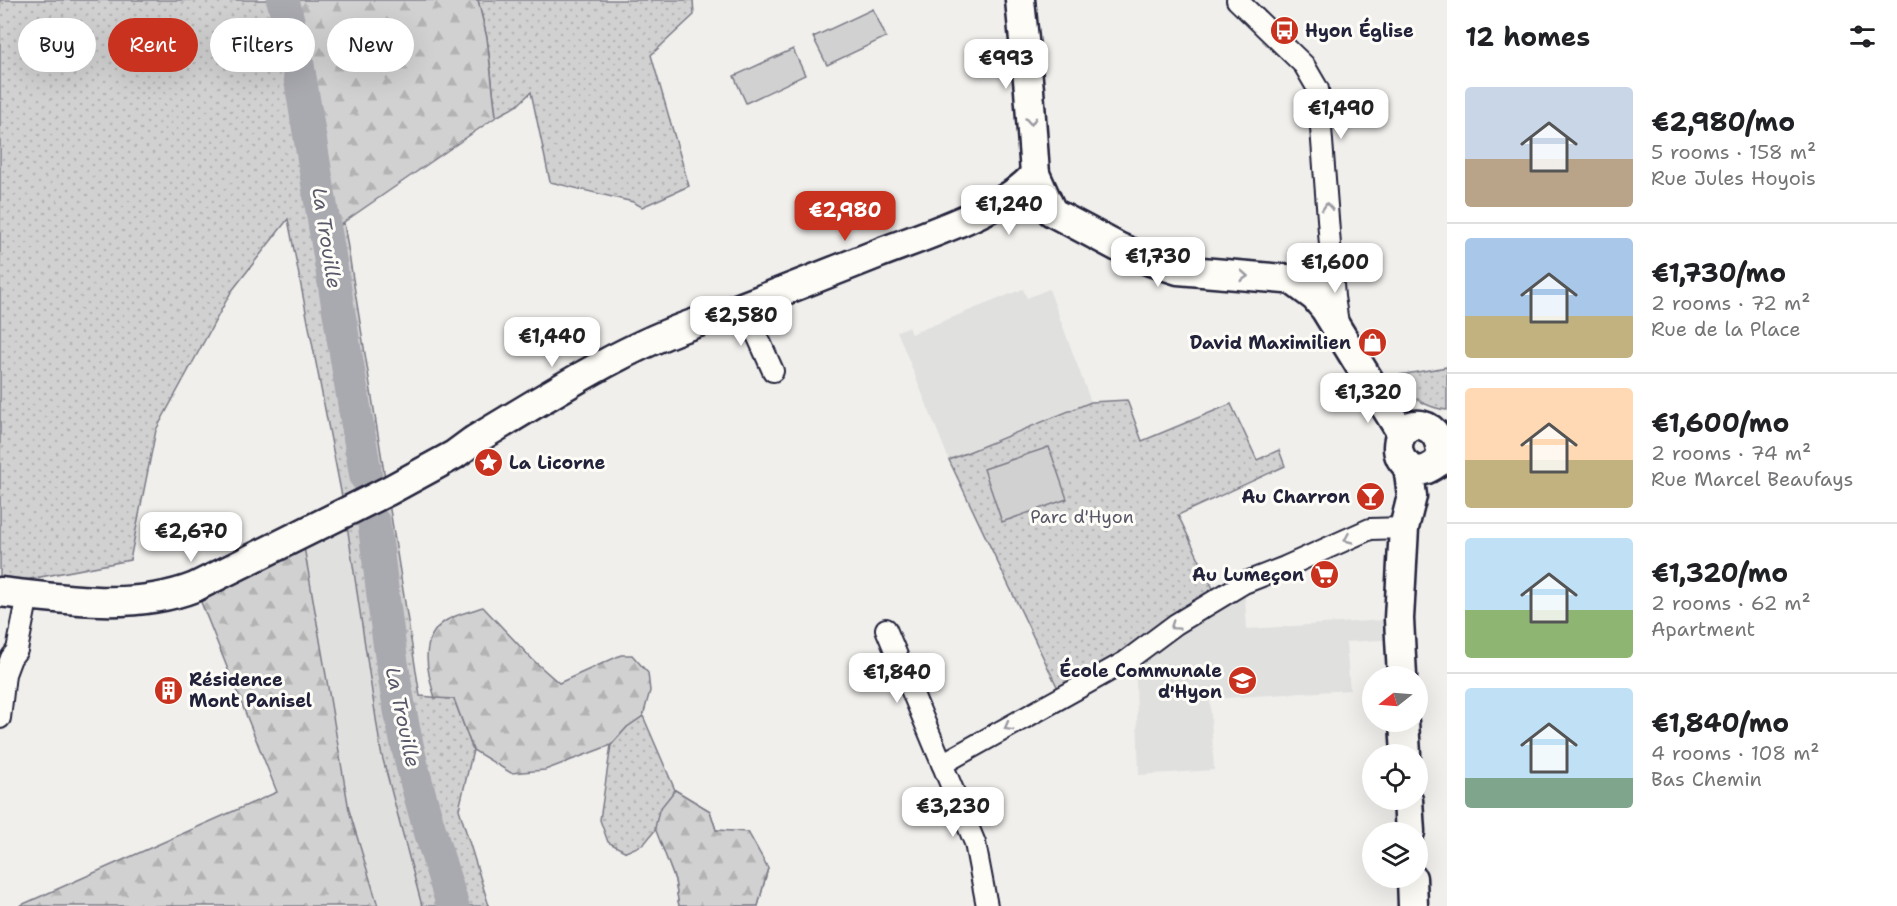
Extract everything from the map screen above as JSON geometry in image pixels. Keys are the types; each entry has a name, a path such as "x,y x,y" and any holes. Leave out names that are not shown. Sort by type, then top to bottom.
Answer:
{"street":[{"path":"1020,0 1035,174 1052,212"},
{"path":"1236,0 1304,65 1318,89 1338,328"},
{"path":"0,592 109,601 137,601 178,594 388,491 454,455 473,441 625,353 690,324 744,306 963,220 1013,194 1027,185 1035,174"},
{"path":"963,220 1015,211 1052,212 1118,247 1178,270 1299,280 1317,279 1331,261"},
{"path":"1299,280 1338,328 1375,388 1405,407 1426,427 1438,432 1444,445 1412,496 1404,528 1400,619 1402,666"},
{"path":"744,306 773,372"},
{"path":"1426,427 1399,440 1398,450 1403,462 1431,463"},
{"path":"942,764 1125,662 1176,624 1244,583 1370,529 1404,528"},
{"path":"0,718 5,674 17,650 28,595"},
{"path":"886,629 975,843 987,906"},
{"path":"1412,888 1413,906"}],"shaded area":[{"path":"1023,289 1027,298 1049,289 1091,402 949,460 897,331 908,327 911,334"},
{"path":"345,512 381,752 422,906 378,906 349,810 302,535"},
{"name":"École Communale d'Hyon","path":"1244,583 1247,629 1399,619 1400,639 1346,642 1350,690 1210,699 1214,770 1139,775 1135,656"}],"green space":[{"path":"0,0 283,0 287,18 210,18 210,72 299,72 325,234 344,223 420,696 454,699 473,750 459,809 489,906 422,906 381,752 345,512 288,219 231,292 156,430 130,560 30,579 28,595 0,592"},
{"path":"283,0 478,0 487,38 496,117 325,235 299,72 315,72 315,18 287,18"},
{"path":"478,0 693,0 694,15 651,55 689,186 642,207 633,202 550,182 531,92 518,105 496,117 487,38"},
{"path":"873,9 886,37 827,65 813,37"},
{"path":"793,49 805,75 746,103 734,76"},
{"path":"1447,367 1447,410 1423,403 1388,377"},
{"name":"Parc d'Hyon","path":"1127,400 1142,441 1231,404 1257,460 1279,450 1285,466 1178,515 1218,599 1062,697 949,460 1091,402"},
{"path":"1049,447 1067,499 1002,522 984,469"},
{"path":"302,535 349,810 378,906 19,906 277,792 195,587"},
{"path":"483,607 533,660 559,683 621,655 632,655 648,673 650,691 643,716 627,727 611,745 545,770 511,773 473,750 454,699 435,698 429,677 427,656 428,645 438,627 460,614"},
{"path":"643,716 675,790 710,811 716,830 748,833 768,868 758,906 679,906 675,880 656,829 644,844 626,852 608,842 600,820 611,745 627,727"},
{"path":"675,790 710,811 716,830 748,832 768,868 758,906 679,906 675,880 655,828 659,810"}],"waterway":[{"name":"La Trouille","path":"283,0 296,53 366,477"},
{"name":"La Trouille","path":"374,523 397,696 424,811 453,906"}],"place":[{"name":"Hyon Église","path":"1284,31"},
{"name":"David Maximilien","path":"1372,343"},
{"name":"La Licorne","path":"488,463"},
{"name":"Au Charron","path":"1371,497"},
{"name":"Au Lumeçon","path":"1325,575"},
{"name":"École Communale d'Hyon","path":"1243,681"},
{"name":"Résidence Mont Panisel","path":"168,690"}]}
